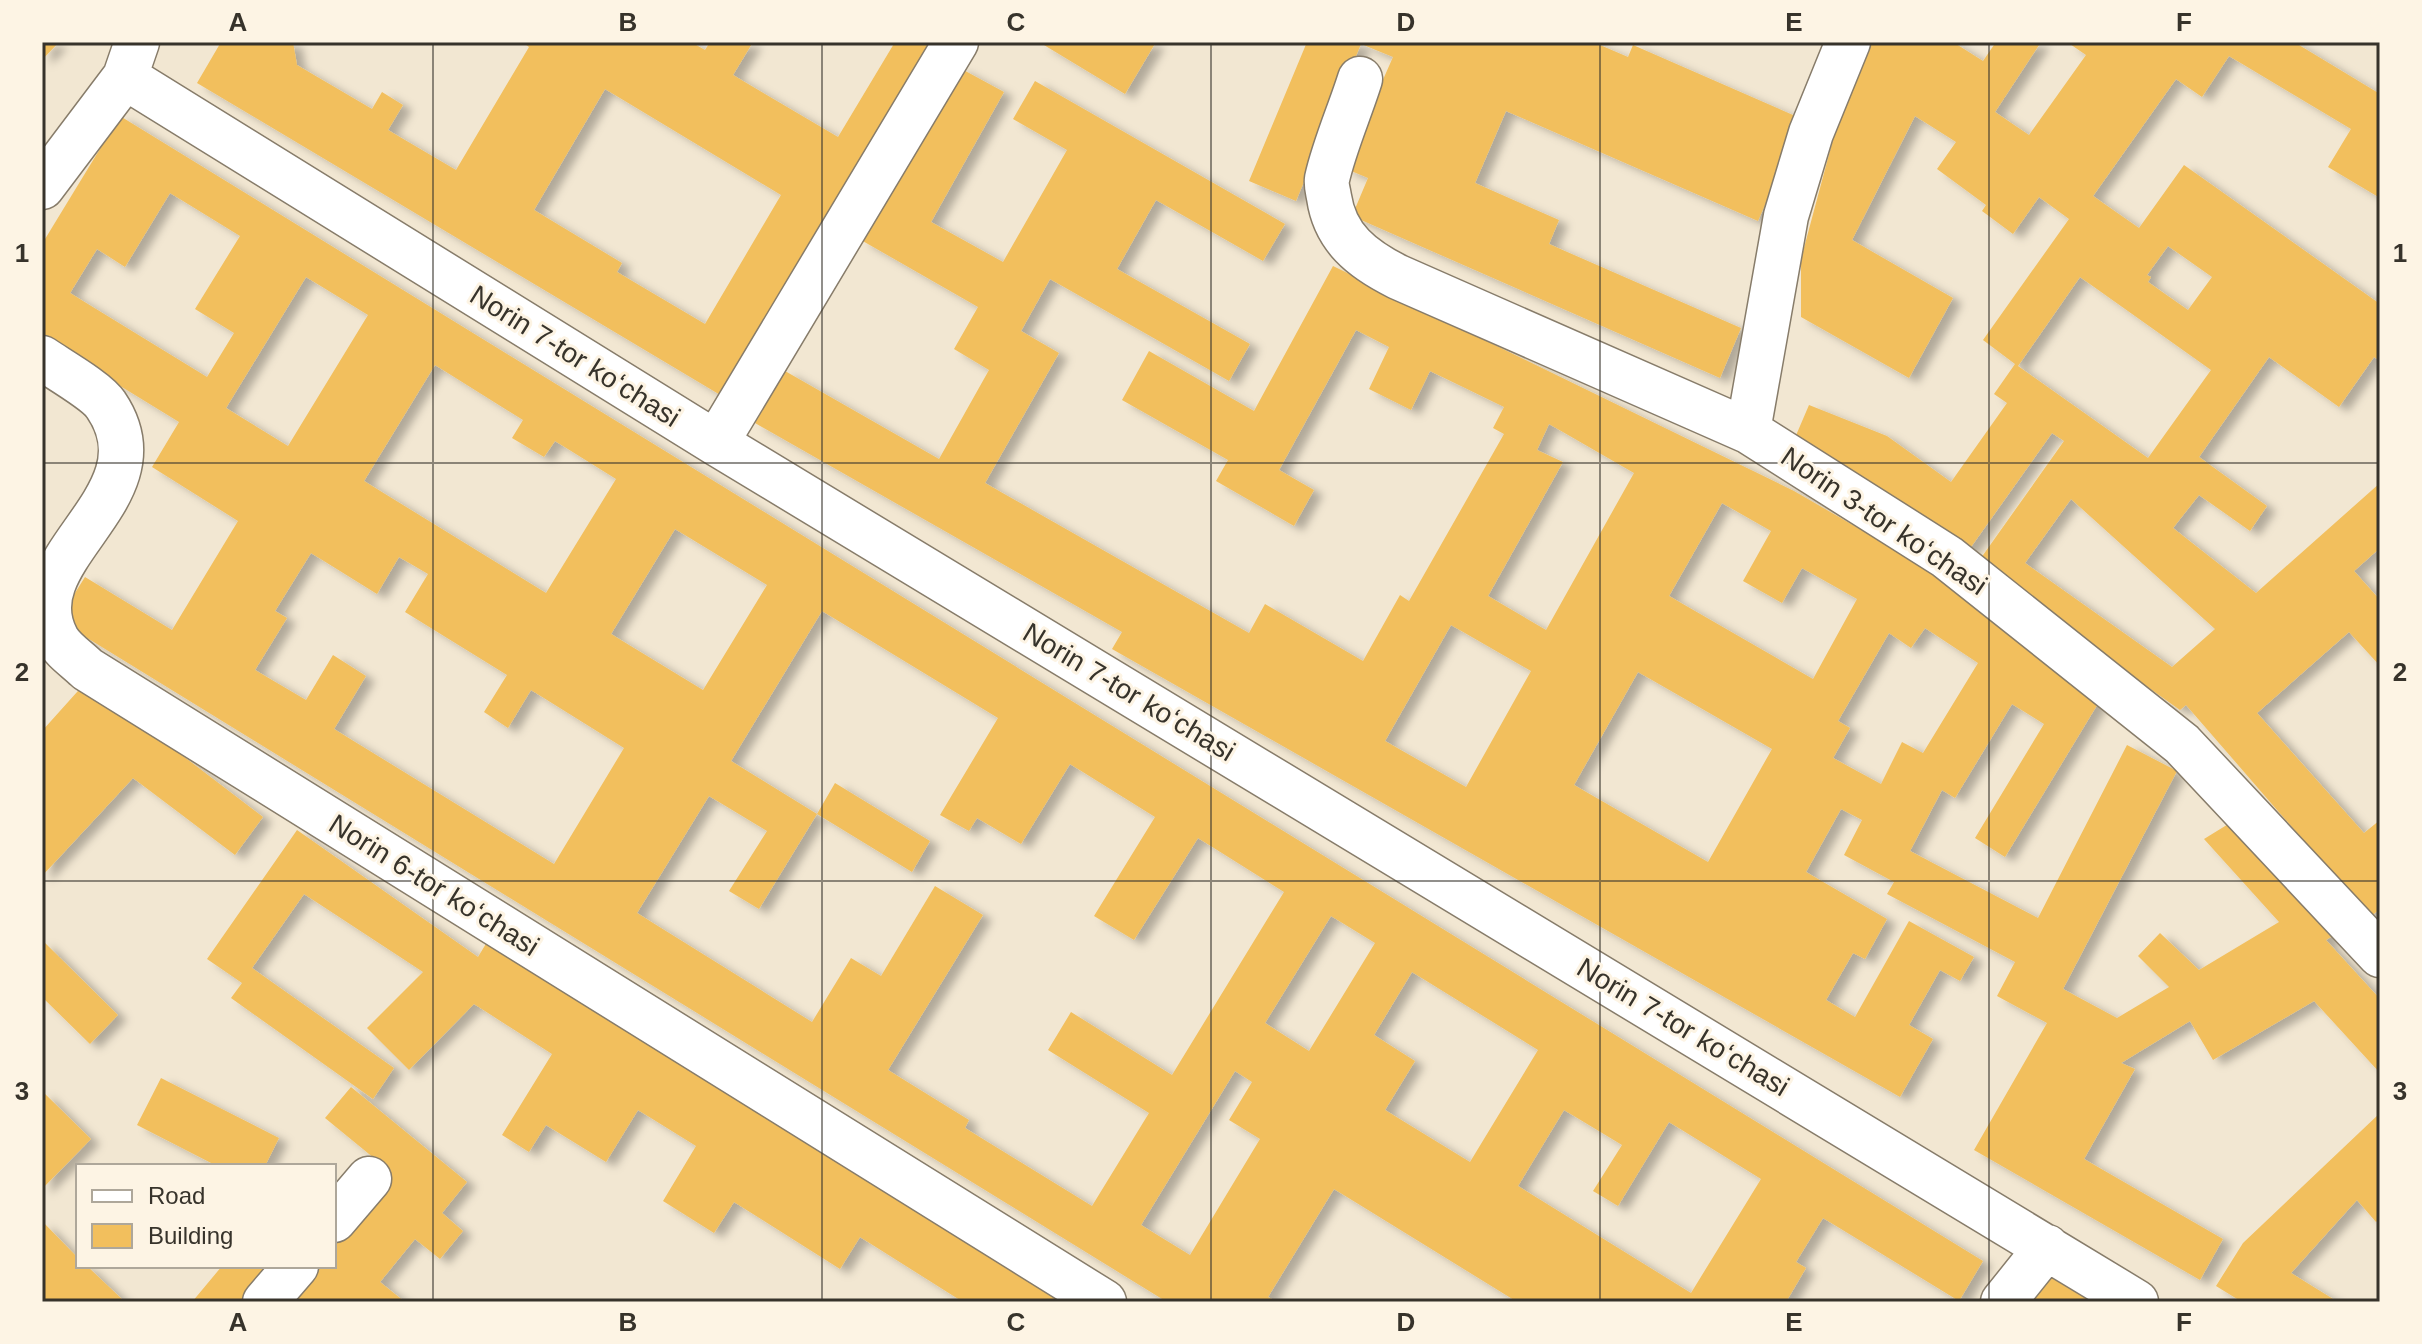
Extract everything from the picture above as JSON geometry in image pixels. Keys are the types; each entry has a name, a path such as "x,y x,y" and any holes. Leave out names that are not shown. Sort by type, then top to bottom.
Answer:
{"street":[{"path":"716,443 956,42"},
{"path":"1748,431 1786,216 1811,133 1848,42"},
{"path":"42,187 131,59"},
{"name":"Norin 7-tor koʻchasi","path":"131,59 716,443 2136,1302"},
{"name":"Norin 3-tor koʻchasi","path":"1360,79 1327,181 1331,215 1341,234 1355,250 1398,277 1748,431 1947,557 2182,744 2380,955"},
{"name":"Norin 6-tor koʻchasi","path":"42,358 105,402 119,430 121,459 109,496 52,582 49,619 58,642 87,669 1104,1302"},
{"path":"336,1218 369,1179"},
{"path":"2003,1302 2047,1247"},
{"path":"265,1302 294,1268"}],"building":[{"path":"42,42 59,42 42,60"},
{"path":"221,42 293,42 297,65 372,109 382,92 403,105 388,130 456,170 529,47 522,42 691,42 705,50 710,42 753,42 733,75 838,137 895,42 938,42 727,399 197,83","holes":["605,89 781,195 705,324 617,272 622,263 534,210"]},
{"path":"1039,42 1092,44 1156,42 1125,94"},
{"path":"1307,42 1593,42 1628,57 1633,45 1802,119 1758,221 1506,111 1475,183 1559,220 1549,244 1741,328 1720,378 1352,216 1368,178 1344,168 1393,57 1361,44 1296,201 1249,181"},
{"path":"1871,42 1953,42 1983,61 1996,42 2041,42 1995,112 2029,135 2086,55 2067,42 2294,42 2380,94 2380,198 2328,167 2351,129 2229,56 2202,97 2176,79 2093,196 2139,228 2184,165 2380,304 2380,361 2374,357 2339,407 2269,357 2199,457 2267,506 2250,531 2199,495 2173,528 2256,593 2380,483 2380,548 2354,571 2380,600 2380,666 2349,632 2257,713 2364,833 2380,820 2380,909 2370,917 2186,705 2180,710 1976,565 2064,441 2052,433 1966,554 1791,447 1809,405 1887,436 1951,482 2007,403 1994,394 2015,364 1983,340 2069,219 2039,197 2013,234 1982,211 1986,205 1937,169 1956,142 1915,116 1852,240 1953,298 1909,378 1801,317 1801,259 1850,76","holes":["2168,246 2212,277 2188,310 2148,282 2151,277 2147,275","2080,277 2211,370 2148,458 2018,366","2071,499 2215,629 2172,667 2025,563"]},
{"path":"958,67 1004,92 931,222 1003,262 1067,150 1013,119 1035,81 1285,224 1263,261 1156,200 1117,269 1250,344 1229,381 1050,279 1021,331 1059,353 985,483 1249,633 1265,604 1363,661 1400,595 1409,601 1504,434 1493,428 1504,407 1430,371 1411,410 1369,389 1389,347 1356,330 1279,470 1314,490 1294,526 1216,481 1228,460 1122,400 1149,351 1254,411 1333,266 1794,491 1927,568 2102,697 2005,857 1975,838 2044,724 2012,704 1955,798 1942,790 1910,851 2038,918 2127,745 2177,771 2063,989 2117,1018 2169,987 2138,956 2160,933 2199,970 2279,922 2204,839 2230,823 2334,935 2326,940 2380,999 2380,1073 2314,1001 2213,1060 2190,1021 2121,1063 2135,1069 2084,1159 2223,1239 2200,1280 1974,1150 2047,1023 1997,996 2015,962 1887,894 1894,882 1844,855 1862,820 1841,809 1806,872 1887,919 1865,959 1853,953 1826,1000 1855,1017 1909,921 1974,957 1960,981 1940,970 1909,1025 1933,1039 1900,1097 1112,649 1122,632 755,423 785,371 939,459 989,370 954,349 978,307 861,240","holes":["1549,424 1634,473 1546,630 1488,596 1563,462 1537,450","1722,503 1771,531 1743,581 1782,603 1802,568 1857,599 1813,679 1669,596","1451,625 1531,671 1466,787 1385,741","1925,628 1978,663 1923,753 1902,742 1881,784 1833,758 1850,728 1838,721 1889,633 1911,648","1638,672 1772,749 1708,862 1574,785"]},
{"path":"120,116 1983,1261 1959,1301 1823,1218 1796,1262 1806,1268 1786,1302 1513,1302 1334,1189 1268,1297 1277,1302 1167,1302 58,620 85,577 172,630 238,521 152,467 179,422 42,338 42,244","holes":["170,193 240,236 195,309 234,333 207,377 70,293 97,249 125,267","306,277 368,315 288,446 226,408","435,365 523,420 512,438 544,457 555,441 616,479 546,593 364,481","675,529 767,585 703,690 611,634","311,553 377,594 399,557 428,574 405,612 507,675 484,712 508,728 531,690 624,748 554,864 334,729 366,676 333,655 306,700 255,670 287,618 275,611","822,611 998,718 940,815 969,831 977,818 1021,844 1070,764 1155,817 1094,916 1134,940 1198,838 1284,892 1172,1075 1071,1012 1048,1050 1149,1113 1092,1206 965,1128 969,1120 888,1070 983,915 935,886 881,976 851,958 812,1022 637,913 709,796 767,831 729,891 759,909 817,814 731,761","1331,916 1375,943 1309,1051 1265,1023","1412,972 1538,1050 1470,1162 1385,1110 1415,1061 1374,1035","1235,1071 1252,1082 1229,1120 1260,1139 1190,1255 1141,1225","1564,1110 1622,1145 1593,1191 1618,1206 1669,1122 1761,1179 1691,1293 1518,1186"]},
{"path":"86,682 263,817 235,855 133,778 42,876 42,731"},
{"path":"835,783 930,841 912,872 817,814"},
{"path":"297,830 478,957 487,942 1063,1302 963,1302 860,1237 840,1269 734,1202 714,1233 663,1201 696,1146 638,1110 606,1162 546,1125 529,1152 502,1135 552,1054 474,1004 409,1070 367,1028 423,972 304,894 252,968 394,1068 373,1099 231,998 242,983 207,959"},
{"path":"42,940 118,1015 90,1044 42,997"},
{"path":"161,1078 279,1138 266,1164 213,1164 137,1125"},
{"path":"351,1087 467,1182 442,1213 463,1231 440,1259 415,1239 380,1282 405,1302 295,1302 289,1297 312,1268 336,1268 336,1239 391,1172 325,1118"},
{"path":"42,1091 91,1139 42,1189"},
{"path":"2380,1113 2380,1219 2376,1222 2357,1200 2291,1273 2338,1302 2242,1302 2216,1286 2243,1243"},
{"path":"42,1221 76,1256 76,1268 89,1268 125,1302 42,1302"},
{"path":"2055,1264 2095,1291 2087,1302 2030,1302"},
{"path":"220,1268 284,1268 256,1302 192,1302"}]}
